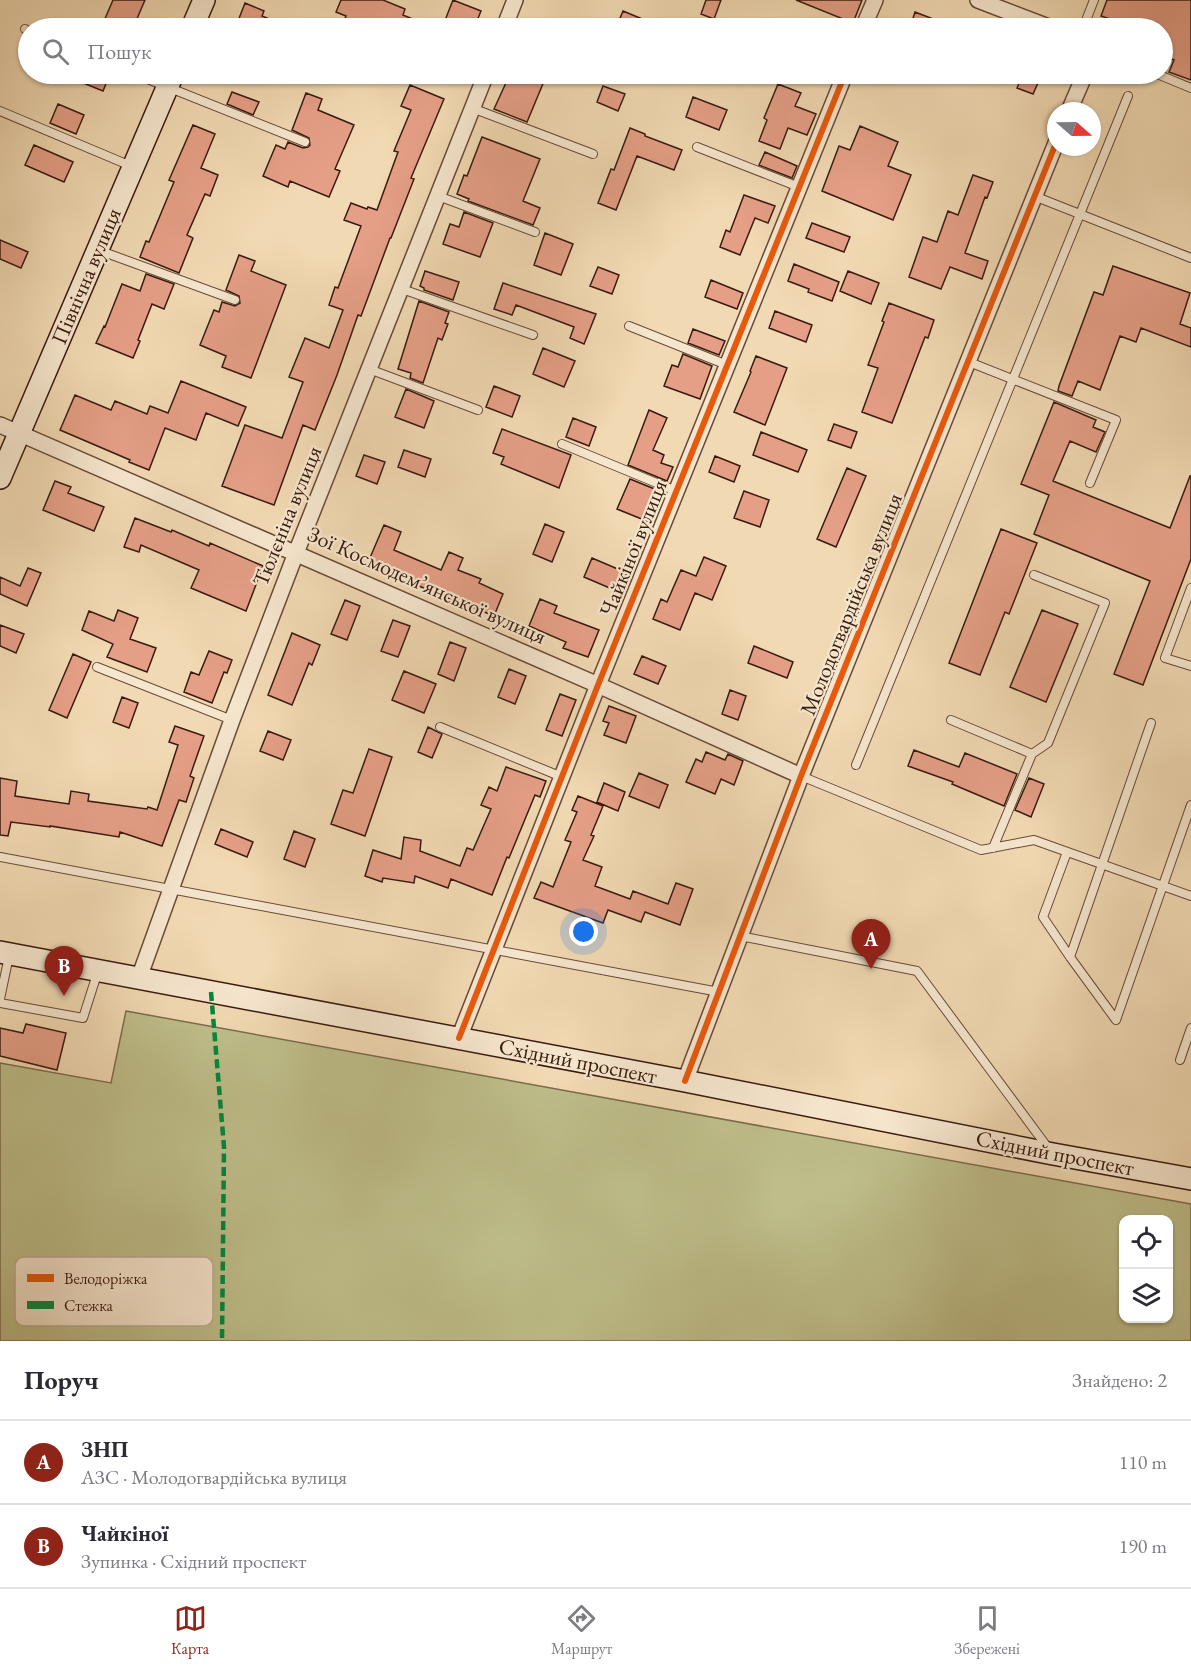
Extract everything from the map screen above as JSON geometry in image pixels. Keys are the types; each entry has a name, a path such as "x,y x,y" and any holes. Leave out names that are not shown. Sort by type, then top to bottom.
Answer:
{"main road":[{"path":"196,18 203,0"},
{"name":"Північна вулиця","path":"0,478 10,428 97,250 168,84"},
{"name":"Східний проспект","path":"5,953 1191,1179"}],"street":[{"path":"508,18 515,0"},
{"path":"867,18 875,0"},
{"path":"978,0 1025,18"},
{"name":"Тюлєніна вулиця","path":"139,978 232,720 296,552 482,84"},
{"name":"Чайкіної вулиця","path":"459,1038 598,685 841,84"},
{"path":"1073,102 1081,84"},
{"name":"Молодогвардійська вулиця","path":"685,1081 801,776 1051,156"},
{"name":"Зої Космодем’янської вулиця","path":"10,428 801,776"}],"lane":[{"path":"1087,18 1094,0"},
{"path":"1173,81 1191,88"},
{"path":"179,84 305,142"},
{"path":"856,765 1128,96"},
{"path":"472,108 593,154"},
{"path":"0,111 133,167"},
{"path":"697,147 799,187"},
{"path":"438,196 535,232"},
{"path":"1034,196 1191,258"},
{"path":"97,250 235,300"},
{"path":"402,289 533,335"},
{"path":"629,326 727,365"},
{"path":"969,362 1116,420 1090,483"},
{"path":"369,369 478,410"},
{"path":"562,444 676,491"},
{"path":"993,848 1032,753 1048,743 1105,603 1034,575"},
{"path":"1191,588 1166,658 1191,666"},
{"path":"97,667 232,720"},
{"path":"951,720 1032,753"},
{"path":"1070,957 1151,723"},
{"path":"440,727 562,777"},
{"path":"801,776 981,850 1034,840 1191,896"},
{"path":"1067,852 1043,917 1116,1020 1191,805"},
{"path":"0,857 718,992"},
{"path":"740,936 917,972 1053,1154"},
{"path":"5,953 0,1001 83,1018 98,971"},
{"path":"1180,1060 1191,1028"}],"green space":[{"path":"126,1011 1191,1204 1191,1341 0,1341 0,1063 111,1083"}],"building":[{"path":"113,0 145,0 137,18 105,18"},
{"path":"341,0 383,0 405,9 403,15 410,18 345,18 346,16 336,12"},
{"path":"453,0 481,11 478,18 446,18"},
{"path":"706,0 721,0 714,18 701,14"},
{"path":"796,0 862,0 855,18 841,18"},
{"path":"1107,0 1191,0 1191,80 1173,73 1173,18 1107,18 1101,16"},
{"path":"245,3 264,11 262,16 267,18 239,18"},
{"path":"623,11 640,18 620,18"},
{"path":"915,12 931,18 913,18"},
{"path":"86,84 106,84 103,91"},
{"path":"505,84 543,84 527,122 494,109"},
{"path":"778,84 801,93 795,106 816,114 807,135 788,128 780,149 759,141 767,120 764,118"},
{"path":"1019,84 1038,84 1033,94 1017,88"},
{"path":"410,85 444,99 411,178 414,179 361,316 358,315 315,430 303,425 274,505 222,486 245,425 282,438 303,382 289,377 305,338 329,348 343,310 329,305 335,287 338,288 361,226 344,220 351,203 377,210 398,152 394,151 411,110 401,106"},
{"path":"603,86 625,94 618,111 597,102"},
{"path":"232,92 259,102 253,115 227,104"},
{"path":"306,93 322,99 318,110 354,125 335,169 340,171 329,197 290,181 288,187 263,176 276,145 285,149 288,142 303,148 310,145 309,138 292,130"},
{"path":"693,97 727,110 719,130 686,117"},
{"path":"58,104 84,115 76,134 50,123"},
{"path":"193,125 215,134 201,168 218,175 210,196 205,194 187,235 193,238 179,273 140,257 146,241 149,242 174,182 169,180"},
{"path":"860,126 898,142 888,166 911,175 893,220 822,191 839,146 850,150"},
{"path":"630,128 682,150 674,170 637,156 616,210 598,203"},
{"path":"482,137 540,159 523,201 540,208 533,225 468,201 469,199 457,194 464,175 467,176"},
{"path":"34,145 73,162 64,182 25,165"},
{"path":"765,152 797,166 792,178 759,165"},
{"path":"973,175 993,182 987,198 985,197 965,253 988,261 982,279 950,267 941,289 909,277 923,237 937,242 948,211 958,215"},
{"path":"744,195 775,206 768,223 755,218 740,255 720,247 726,230 730,232"},
{"path":"464,212 493,223 480,257 443,244 450,224 459,227"},
{"path":"812,223 850,237 844,252 806,238"},
{"path":"545,233 573,244 561,275 534,265"},
{"path":"0,240 28,252 21,268 0,259"},
{"path":"239,255 255,261 251,271 286,285 251,378 222,367 226,356 200,345 214,310 219,312 222,302 235,306 240,303 239,296 226,290"},
{"path":"794,264 839,282 832,301 788,281"},
{"path":"1113,266 1190,293 1180,324 1191,328 1191,347 1141,328 1136,342 1120,336 1100,390 1078,381 1072,396 1058,391 1094,292 1103,295"},
{"path":"598,267 619,275 612,294 590,286"},
{"path":"425,271 459,282 453,300 424,290 420,286"},
{"path":"848,271 879,283 871,304 840,291"},
{"path":"146,274 174,284 164,309 152,304 133,358 96,343 122,284 140,291"},
{"path":"711,280 743,293 737,309 705,297"},
{"path":"503,283 596,314 584,344 570,338 574,327 516,305 512,315 494,309"},
{"path":"419,301 449,312 445,323 448,324 442,340 438,338 423,383 410,378 411,373 398,369"},
{"path":"889,303 934,320 928,338 925,337 892,423 862,412 878,368 868,365"},
{"path":"775,311 812,325 806,342 769,328"},
{"path":"693,329 725,341 719,355 688,343"},
{"path":"543,348 575,361 564,387 533,374"},
{"path":"683,354 712,366 700,399 664,386 672,365 678,367"},
{"path":"756,356 787,368 765,425 734,412"},
{"path":"181,381 246,407 238,426 206,413 196,440 165,428 149,470 60,430 75,395 111,410 115,401 147,414 150,406 168,413"},
{"path":"494,386 520,396 512,417 486,407"},
{"path":"406,389 434,401 424,428 395,417"},
{"path":"1054,402 1096,420 1093,427 1105,432 1096,452 1070,441 1053,481 1170,528 1191,476 1191,559 1143,685 1114,674 1150,581 1034,534 1049,495 1021,484"},
{"path":"649,410 667,418 653,450 664,455 661,463 673,467 667,481 628,465"},
{"path":"573,418 596,427 589,446 566,437"},
{"path":"834,424 857,432 851,448 828,440"},
{"path":"502,429 571,455 559,488 501,464 504,457 493,453"},
{"path":"761,432 807,450 798,472 753,455"},
{"path":"404,450 431,459 425,477 398,467"},
{"path":"364,455 385,462 377,484 356,476"},
{"path":"715,456 740,466 734,482 709,472"},
{"path":"847,468 866,476 836,547 817,539"},
{"path":"630,479 662,492 649,522 617,509"},
{"path":"55,481 71,487 68,493 104,507 94,531 43,510"},
{"path":"744,491 769,500 760,527 734,518"},
{"path":"135,518 171,532 172,530 209,546 210,543 263,566 246,611 191,588 199,570 141,545 139,552 124,547"},
{"path":"545,524 564,532 552,562 533,554"},
{"path":"384,525 401,532 394,550 441,570 449,552 463,558 458,570 481,579 479,583 503,594 494,616 470,606 469,611 455,605 457,602 407,581 409,577 369,560"},
{"path":"1001,529 1037,543 1009,614 1005,612 980,675 949,663"},
{"path":"704,557 726,566 712,600 695,593 680,630 653,619 661,599 667,602 681,570 696,576"},
{"path":"592,558 627,573 619,592 584,577"},
{"path":"28,568 41,573 27,606 0,594 0,577 20,586"},
{"path":"540,599 557,606 554,613 599,630 588,657 563,648 566,642 529,626"},
{"path":"345,600 360,606 347,640 331,634"},
{"path":"118,610 138,618 130,639 156,648 147,672 107,657 113,644 82,630 89,611 114,621"},
{"path":"1042,610 1078,624 1046,702 1010,687"},
{"path":"393,620 410,626 398,657 381,651"},
{"path":"0,625 24,634 16,653 0,646"},
{"path":"292,633 320,645 312,665 309,663 292,705 268,695"},
{"path":"450,642 466,648 454,681 438,674"},
{"path":"754,646 793,662 787,678 748,663"},
{"path":"209,651 232,660 227,673 224,672 212,703 184,692 191,672 199,675"},
{"path":"73,654 91,662 67,718 49,710"},
{"path":"642,656 666,666 658,684 634,674"},
{"path":"509,669 526,676 515,704 498,697"},
{"path":"404,671 436,684 424,713 392,700"},
{"path":"730,690 746,696 738,720 722,714"},
{"path":"560,694 576,700 562,736 546,730"},
{"path":"122,697 138,703 129,728 113,722"},
{"path":"609,706 636,716 626,743 604,735 609,723 603,721"},
{"path":"175,726 204,736 190,776 194,778 186,802 179,800 162,846 120,832 119,837 11,822 8,836 0,835 0,778 17,781 15,796 69,804 71,791 89,794 88,801 147,809 148,807 157,810 178,745 169,742"},
{"path":"428,727 442,734 432,758 418,752"},
{"path":"268,731 291,740 283,760 260,751"},
{"path":"369,749 392,757 365,836 331,824 343,790 353,793"},
{"path":"914,750 959,767 965,753 1017,774 1004,806 952,784 953,782 908,766"},
{"path":"706,752 725,760 728,754 743,761 734,785 721,779 715,794 686,782 696,759 702,762"},
{"path":"506,767 546,781 540,797 535,795 492,895 451,879 448,888 415,876 414,883 383,878 382,882 365,876 373,850 401,859 404,837 421,840 420,851 460,866 467,848 473,850 491,809 481,805 489,787 497,791"},
{"path":"639,773 668,785 659,808 629,796"},
{"path":"1029,778 1044,784 1031,817 1015,810"},
{"path":"604,783 625,792 618,811 597,802"},
{"path":"578,796 603,806 591,835 594,836 583,860 602,867 595,886 630,899 633,891 668,904 676,883 693,889 680,925 645,912 641,922 608,910 603,923 534,898 541,882 553,887 571,842 565,840 577,812 572,810"},
{"path":"221,829 253,842 247,857 215,844"},
{"path":"294,831 315,839 305,867 284,859"},
{"path":"26,1024 66,1033 57,1070 0,1056 0,1028 23,1033"}],"marked path":[{"path":"211,992 224,1147 222,1341"}],"cycle path":[{"path":"459,1038 598,685 841,84"},
{"path":"685,1081 801,776 1051,156"}],"place":[{"name":"ЗНП","path":"871,969"},
{"name":"Чайкіної","path":"64,996"}]}
